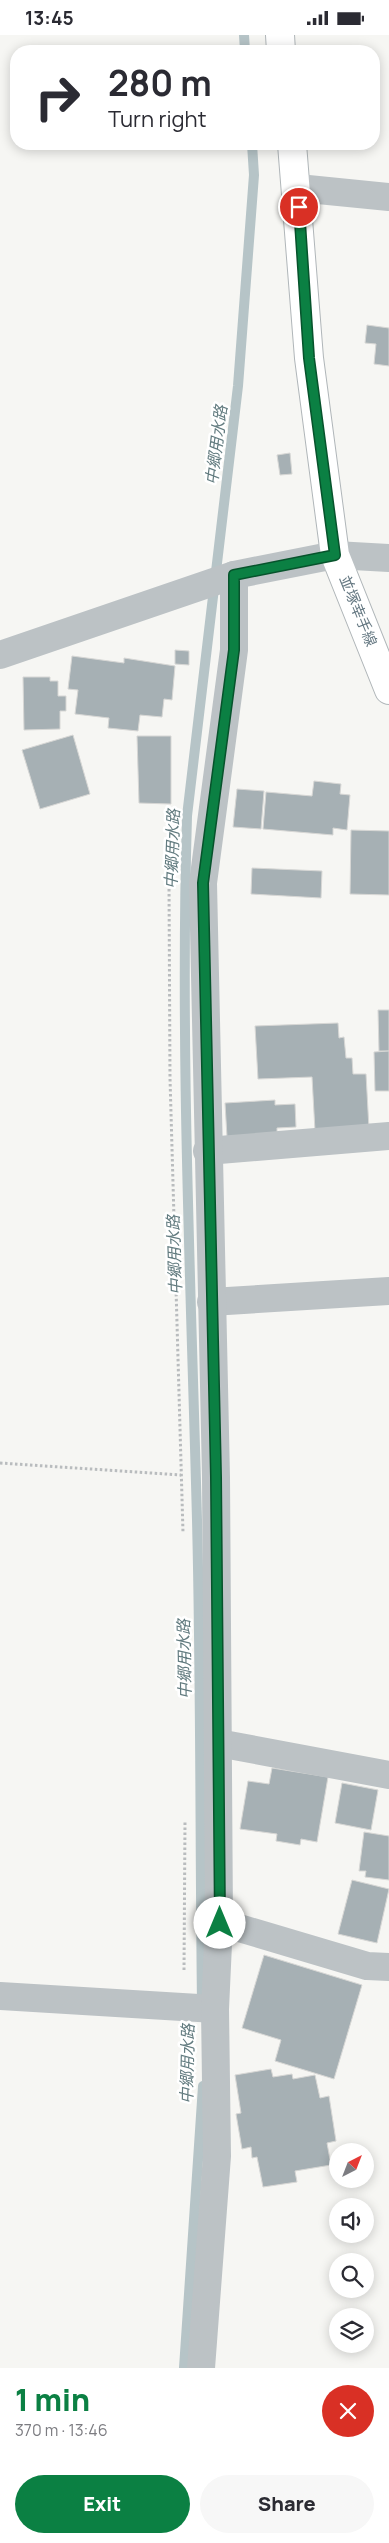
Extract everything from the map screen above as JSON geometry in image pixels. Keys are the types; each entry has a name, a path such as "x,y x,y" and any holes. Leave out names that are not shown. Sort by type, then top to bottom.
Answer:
{"main road":[{"name":"並塚幸手線","path":"293,150 298,188 309,358 335,555 389,690"}],"street":[{"path":"298,188 389,197"},
{"path":"0,655 234,575 335,555 389,558"},
{"path":"201,2368 217,2156 215,2009 220,1923 216,1477 207,1151 203,883 234,650 234,575"},
{"path":"207,1151 389,1137"},
{"path":"211,1302 389,1291"},
{"path":"218,1743 389,1775"},
{"path":"220,1923 367,1965 389,1967"},
{"path":"0,1996 215,2009"}],"path":[{"path":"183,1534 170,1078 169,884 203,883"},
{"path":"0,1463 216,1477"},
{"path":"183,2007 185,1819"}],"building":[{"path":"367,325 389,328 389,366 374,364 376,344 365,343"},
{"path":"290,453 292,474 280,475 277,455"},
{"path":"175,650 189,651 189,665 175,664"},
{"path":"72,656 124,663 124,658 175,666 172,700 164,699 162,717 140,715 138,731 108,728 109,718 75,714 78,690 68,689"},
{"path":"23,677 50,677 50,681 58,681 58,696 66,696 66,711 60,711 60,729 24,730"},
{"path":"73,735 90,794 40,809 22,750"},
{"path":"137,736 171,736 171,804 139,803"},
{"path":"314,781 341,784 340,794 350,795 347,830 333,828 333,835 263,829 266,792 312,796"},
{"path":"237,789 264,791 261,829 233,827"},
{"path":"351,830 389,831 389,895 350,894"},
{"path":"252,868 322,871 321,898 251,894"},
{"path":"378,1010 389,1010 389,1051 379,1051"},
{"path":"338,1023 339,1038 344,1037 346,1058 352,1058 353,1074 366,1074 369,1129 315,1131 312,1077 258,1079 255,1026"},
{"path":"389,1051 389,1091 375,1091 374,1052"},
{"path":"275,1100 275,1105 295,1104 296,1127 277,1128 277,1135 227,1137 225,1103"},
{"path":"272,1768 328,1777 317,1842 301,1839 300,1845 276,1841 277,1834 240,1829 248,1781 269,1784"},
{"path":"342,1783 378,1790 371,1830 335,1823"},
{"path":"364,1832 389,1836 389,1880 365,1877 366,1871 359,1871"},
{"path":"352,1880 389,1889 377,1943 338,1934"},
{"path":"264,1955 362,1985 334,2079 275,2061 281,2040 242,2028"},
{"path":"271,2069 273,2077 292,2074 293,2079 315,2075 320,2098 329,2096 336,2141 327,2143 329,2165 295,2171 297,2182 263,2187 257,2157 252,2158 251,2147 242,2149 236,2114 241,2113 235,2075"}],"waterway":[{"name":"中郷用水路","path":"244,35 245,45"},
{"name":"中郷用水路","path":"202,2004 197,1520 186,1080 185,904 187,816 238,386 254,175 252,150"},
{"name":"中郷用水路","path":"184,2368 203,2086"}],"route":[{"path":"220,1923 216,1477 207,1151 203,883 234,650 234,575 335,555 309,358 299,207"}]}
